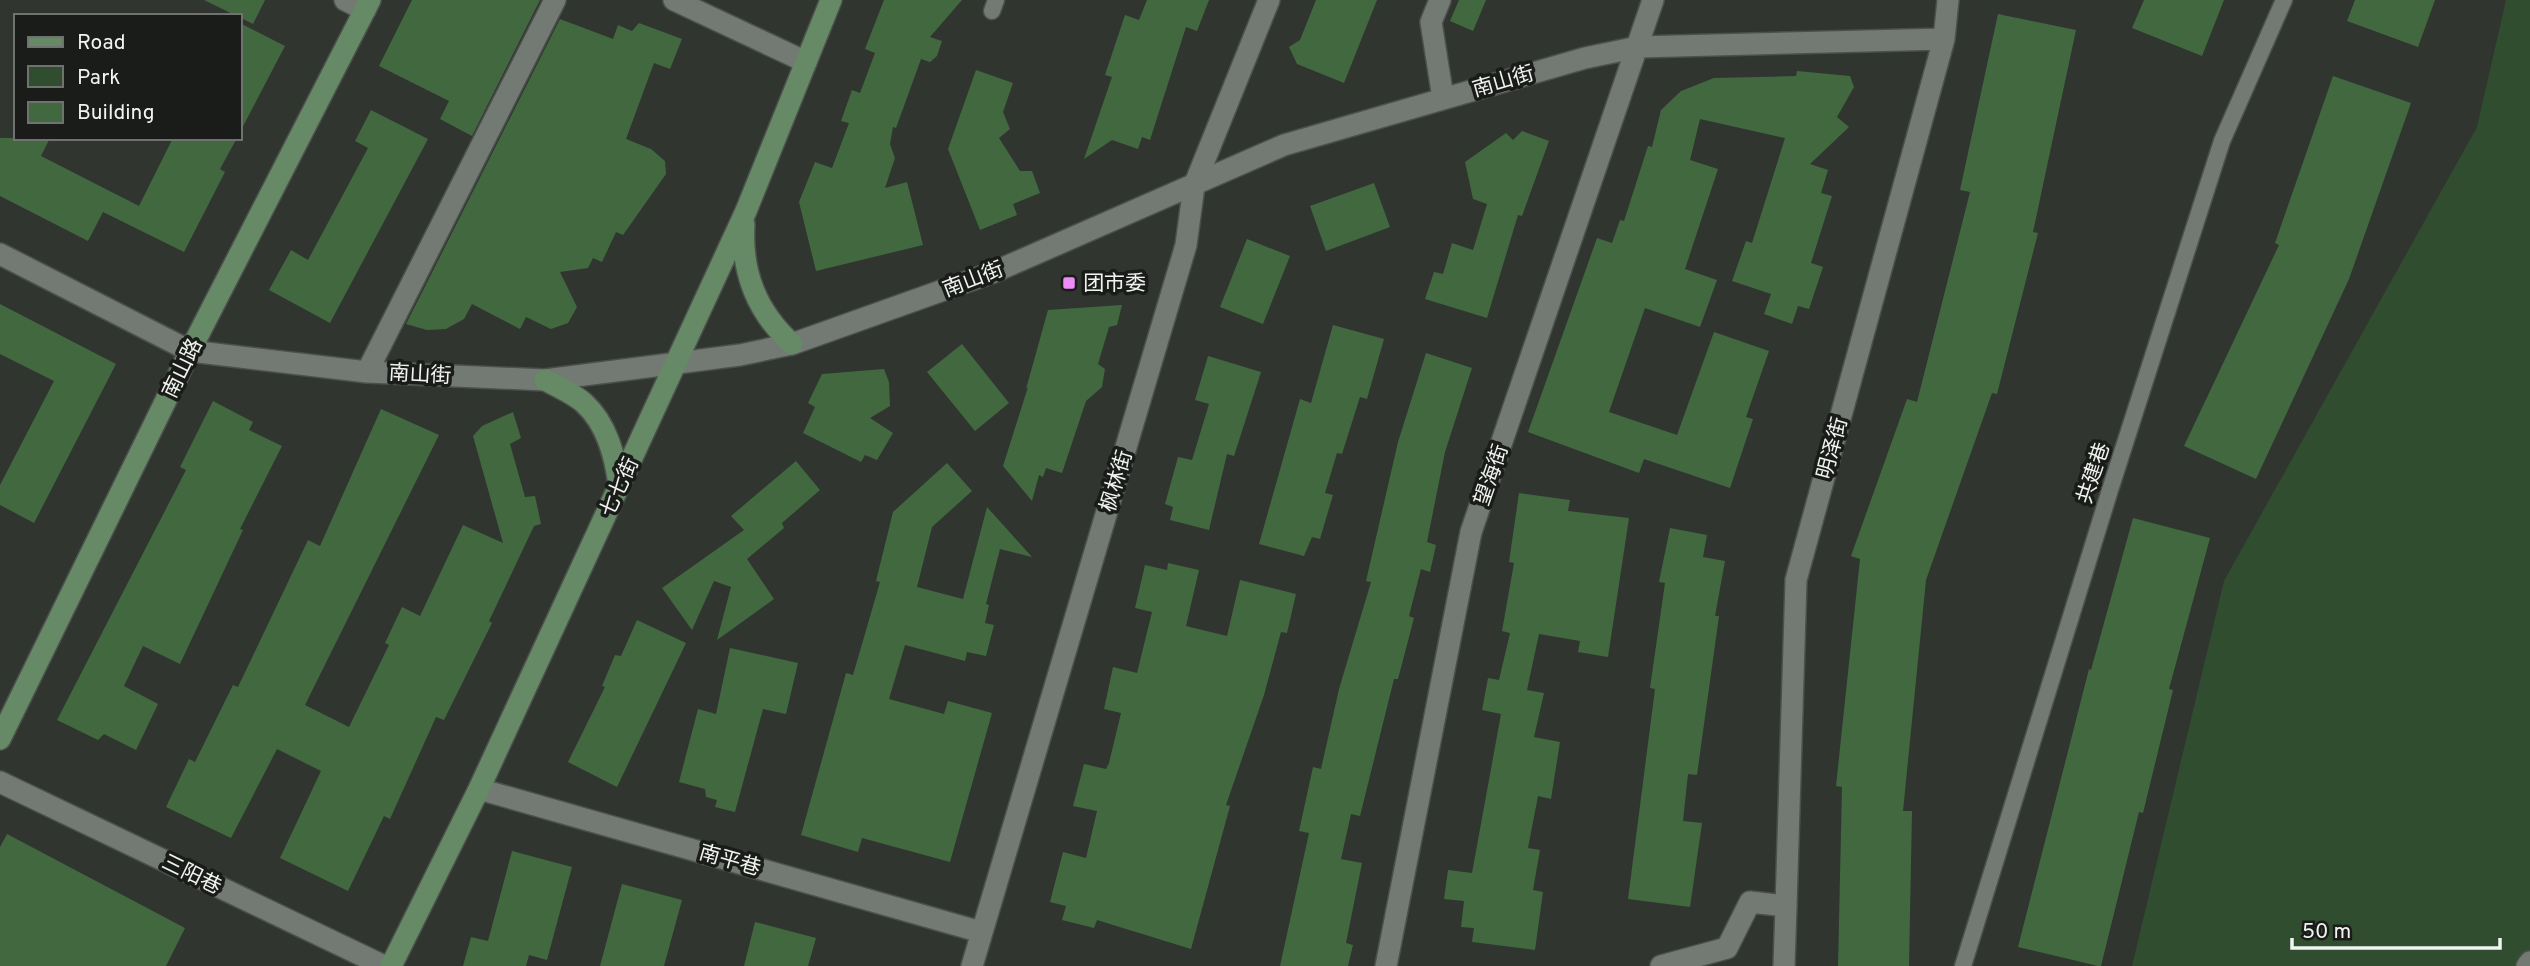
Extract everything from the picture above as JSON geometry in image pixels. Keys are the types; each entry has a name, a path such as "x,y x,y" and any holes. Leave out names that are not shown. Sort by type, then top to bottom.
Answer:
{"main road":[{"name":"七七街","path":"391,966 479,789 746,211 831,0"},
{"name":"南山路","path":"0,739 190,351 367,5"},
{"path":"746,211 742,251 747,278 759,304 777,330 792,344"},
{"path":"545,380 584,403 602,425 615,456 620,485"}],"street":[{"path":"345,0 367,5"},
{"path":"367,372 555,0"},
{"path":"674,0 806,62"},
{"name":"枫林街","path":"972,966 1186,245 1194,186 1269,0"},
{"path":"1440,0 1431,22 1443,98"},
{"name":"望海街","path":"1386,966 1471,532 1653,0"},
{"name":"明泽街","path":"1784,966 1796,580 1944,39 1948,0"},
{"name":"南山街","path":"0,254 190,351 367,372 545,380 675,364 792,344 994,272 1284,145 1585,58 1638,47 1944,39"},
{"name":"三阳巷","path":"0,782 384,966"},
{"name":"南平巷","path":"479,789 981,932"},
{"path":"1661,966 1727,948 1750,902 1786,906"}],"lane":[{"name":"共建巷","path":"1964,966 2109,490 2222,141 2284,0"}],"green space":[{"path":"2506,0 2530,0 2530,966 2132,966 2224,581 2477,127"}],"building":[{"path":"204,0 265,0 253,24 242,19 242,14 233,14"},
{"path":"412,0 540,0 472,136 440,119 449,101 379,66"},
{"path":"884,0 962,0 930,37 942,41 937,56 930,62 921,59 896,128 893,127 890,144 895,158 885,188 907,182 923,245 816,271 799,202 815,162 832,168 849,123 841,121 852,90 860,93 875,53 865,49"},
{"path":"1147,0 1209,0 1197,31 1186,27 1150,140 1142,137 1138,149 1112,140 1084,159 1112,77 1105,75 1125,15 1139,20"},
{"path":"1316,0 1377,0 1344,83 1297,64 1289,47 1300,40"},
{"path":"1459,0 1486,0 1473,31 1450,21"},
{"path":"2144,0 2224,0 2202,56 2132,28"},
{"path":"2355,0 2435,0 2418,47 2347,21"},
{"path":"1998,14 2076,30 2033,232 2038,233 1997,394 1992,393 1926,580 1903,811 1912,811 1909,966 1838,966 1842,787 1836,786 1860,559 1851,556 1907,399 1917,402 1970,192 1960,190"},
{"path":"560,19 613,39 618,25 632,31 639,23 682,39 670,69 654,63 626,139 651,149 665,161 666,174 623,235 616,232 602,262 593,258 588,268 560,272 577,307 568,323 551,329 526,317 520,329 472,304 464,319 446,329 427,330 406,324"},
{"path":"242,24 285,46 242,128"},
{"path":"976,70 1013,83 1003,112 1010,129 999,138 1020,171 1032,171 1040,193 1013,204 1017,215 980,230 948,149"},
{"path":"1797,71 1850,76 1854,87 1837,117 1849,127 1810,164 1828,170 1821,193 1832,196 1811,263 1823,267 1809,309 1798,306 1792,324 1764,314 1771,294 1732,281 1746,241 1752,243 1785,138 1700,119 1690,160 1718,169 1685,269 1717,280 1700,327 1645,308 1609,412 1677,435 1714,332 1769,351 1746,417 1753,419 1730,488 1644,459 1639,473 1528,432 1597,238 1612,243 1620,220 1624,221 1648,146 1652,147 1661,110 1681,91 1714,78 1796,76"},
{"path":"2333,76 2411,103 2349,279 2256,479 2184,446 2279,245 2275,243"},
{"path":"371,110 428,139 330,323 269,290 291,250 308,260 368,148 355,141"},
{"path":"1522,131 1549,141 1522,216 1518,215 1487,318 1425,299 1434,272 1443,274 1452,243 1473,250 1487,204 1473,199 1465,162 1506,133 1513,140"},
{"path":"0,138 49,140 41,156 139,206 172,140 236,140 220,169 225,172 184,252 103,212 88,241 0,196"},
{"path":"1374,183 1390,227 1326,251 1310,206"},
{"path":"1247,239 1290,256 1263,324 1220,307"},
{"path":"0,304 116,364 34,523 0,505 0,485 54,381 0,354"},
{"path":"1122,305 1117,325 1109,327 1098,364 1105,369 1102,387 1086,401 1062,473 1046,468 1043,477 1039,475 1032,501 1003,466 1028,387 1026,389 1048,310"},
{"path":"1333,325 1384,339 1367,399 1360,397 1342,454 1337,453 1325,493 1333,495 1320,539 1312,537 1304,556 1259,544 1300,399 1311,403"},
{"path":"962,344 1009,403 975,431 927,372"},
{"path":"1426,353 1472,368 1445,452 1427,542 1436,545 1430,572 1421,569 1409,616 1414,618 1398,679 1394,679 1360,816 1351,814 1341,859 1362,863 1346,943 1353,945 1348,966 1280,966 1309,833 1299,831 1313,767 1321,769 1339,689 1371,582 1366,581 1398,442"},
{"path":"1208,356 1261,372 1234,456 1227,454 1209,530 1170,520 1173,507 1165,504 1178,457 1192,460 1209,404 1195,400"},
{"path":"884,369 889,382 890,406 870,418 893,433 877,460 865,455 861,462 803,433 815,407 808,403 822,374"},
{"path":"213,401 253,422 249,430 282,446 240,529 243,530 180,664 143,646 124,686 158,704 136,750 104,734 98,740 57,720 186,470 180,467"},
{"path":"381,409 439,435 305,705 349,727 389,645 385,643 402,607 420,616 463,525 503,543 473,436 482,426 513,412 521,438 510,444 525,497 535,496 541,524 534,526 489,621 492,623 444,720 436,717 390,819 384,816 348,891 280,858 321,771 277,749 231,838 166,807 189,759 195,762 233,685 238,687 308,540 320,546"},
{"path":"796,461 820,490 782,523 784,528 747,559 774,599 717,640 731,587 714,581 692,630 662,588 744,530 731,516"},
{"path":"947,463 972,491 932,527 917,587 963,599 987,507 1032,557 1000,549 986,604 989,605 985,623 994,625 986,656 967,652 965,661 905,645 889,699 944,714 948,701 992,713 950,862 862,838 858,852 801,835 846,673 853,675 880,582 876,581 893,512"},
{"path":"1519,493 1570,500 1568,511 1629,518 1608,657 1578,652 1580,641 1539,634 1527,690 1544,693 1534,737 1560,742 1551,799 1538,796 1528,848 1540,850 1533,890 1543,892 1535,950 1472,942 1474,928 1461,927 1464,901 1444,899 1448,870 1472,873 1501,714 1482,710 1488,678 1499,680 1510,633 1502,631 1514,563 1509,562"},
{"path":"2133,518 2210,538 2169,689 2173,690 2143,813 2139,812 2101,966 2098,966 2018,947 2089,669 2091,670"},
{"path":"1670,528 1707,535 1703,557 1725,561 1715,616 1719,616 1697,775 1688,774 1683,821 1702,823 1690,907 1628,899 1655,689 1650,688 1665,583 1659,582"},
{"path":"1168,563 1199,570 1186,626 1227,636 1240,580 1296,594 1287,633 1281,632 1264,695 1226,805 1230,806 1191,949 1097,920 1094,928 1062,920 1066,906 1050,902 1063,852 1086,858 1097,811 1073,806 1084,764 1106,769 1109,763 1121,713 1104,709 1113,667 1137,673 1152,612 1135,608 1145,565 1167,570"},
{"path":"637,620 686,643 617,787 568,762 605,687 602,686 615,655 621,656"},
{"path":"730,648 798,663 786,714 763,709 735,812 715,807 717,800 706,797 705,789 679,782 698,709 716,714"},
{"path":"7,834 185,928 166,966 0,966 0,847"},
{"path":"512,851 572,867 547,960 529,955 526,966 463,966 471,937 488,941"},
{"path":"622,884 682,900 664,966 600,966"},
{"path":"755,922 816,938 808,966 744,966"}],"place":[{"name":"团市委","path":"1069,283"}]}
